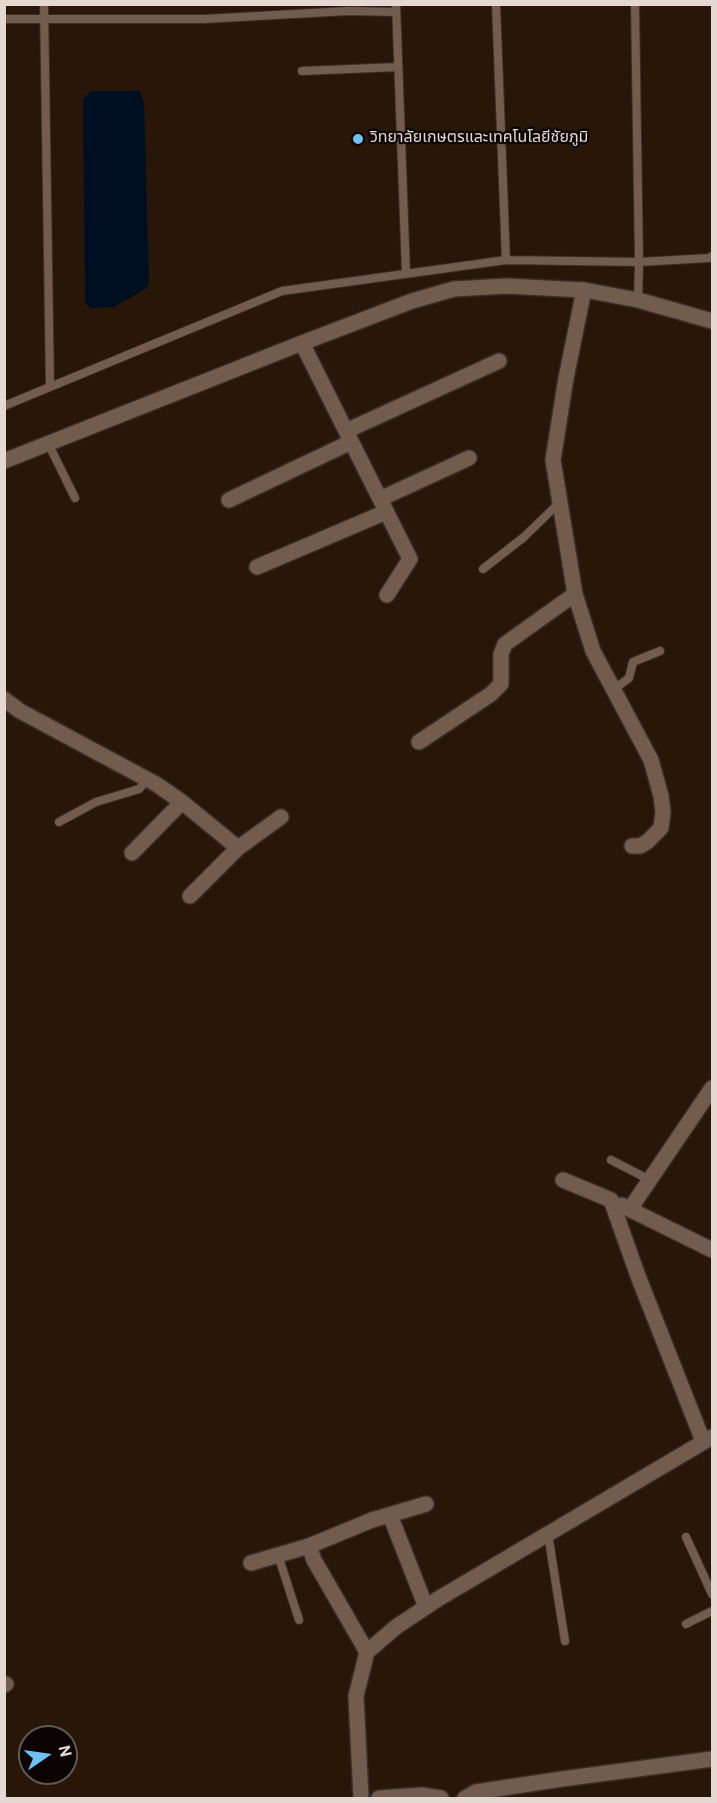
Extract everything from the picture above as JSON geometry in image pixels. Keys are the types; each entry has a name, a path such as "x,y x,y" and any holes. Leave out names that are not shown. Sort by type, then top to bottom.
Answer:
{"street":[{"path":"4,461 302,343 412,301 454,289 506,285 584,290 638,300 712,321"},
{"path":"584,290 566,378 553,460 575,594 593,651 651,760 658,781 663,812 661,828 655,836 640,846 632,846"},
{"path":"302,343 410,559 387,595"},
{"path":"228,500 348,436 499,361"},
{"path":"256,567 383,506 469,458"},
{"path":"419,742 491,694 501,684 501,654 505,644 575,594"},
{"path":"4,699 20,711 148,779 182,802 238,848"},
{"path":"132,854 182,802"},
{"path":"190,896 238,848 281,817"},
{"path":"630,1209 712,1088"},
{"path":"563,1180 612,1200 712,1250"},
{"path":"361,1798 356,1696 367,1652 396,1627 426,1607 548,1532 708,1439 638,1276 612,1200"},
{"path":"250,1563 309,1546 372,1520 426,1504"},
{"path":"390,1515 426,1607"},
{"path":"309,1546 314,1560 367,1652"},
{"path":"465,1798 476,1792 712,1759"},
{"path":"379,1798 422,1795 441,1798"}],"lane":[{"path":"44,4 50,387"},
{"path":"495,4 506,260"},
{"path":"635,4 638,300"},
{"path":"4,19 204,19 396,8 406,273"},
{"path":"302,71 398,67"},
{"path":"4,406 282,291 506,260 639,262 712,256"},
{"path":"48,443 75,498"},
{"path":"483,569 524,537 560,502"},
{"path":"613,690 629,678 633,662 660,651"},
{"path":"59,822 96,802 139,789 148,779"},
{"path":"610,1160 650,1180"},
{"path":"548,1532 565,1641"},
{"path":"686,1537 712,1594"},
{"path":"278,1555 299,1620"},
{"path":"686,1624 712,1611"}],"water":[{"path":"91,91 140,91 144,103 149,283 147,288 114,307 91,308 85,303 83,99"}],"place":[{"name":"วิทยาลัยเกษตรและเทคโนโลยีชัยภูมิ","path":"358,139"}]}
